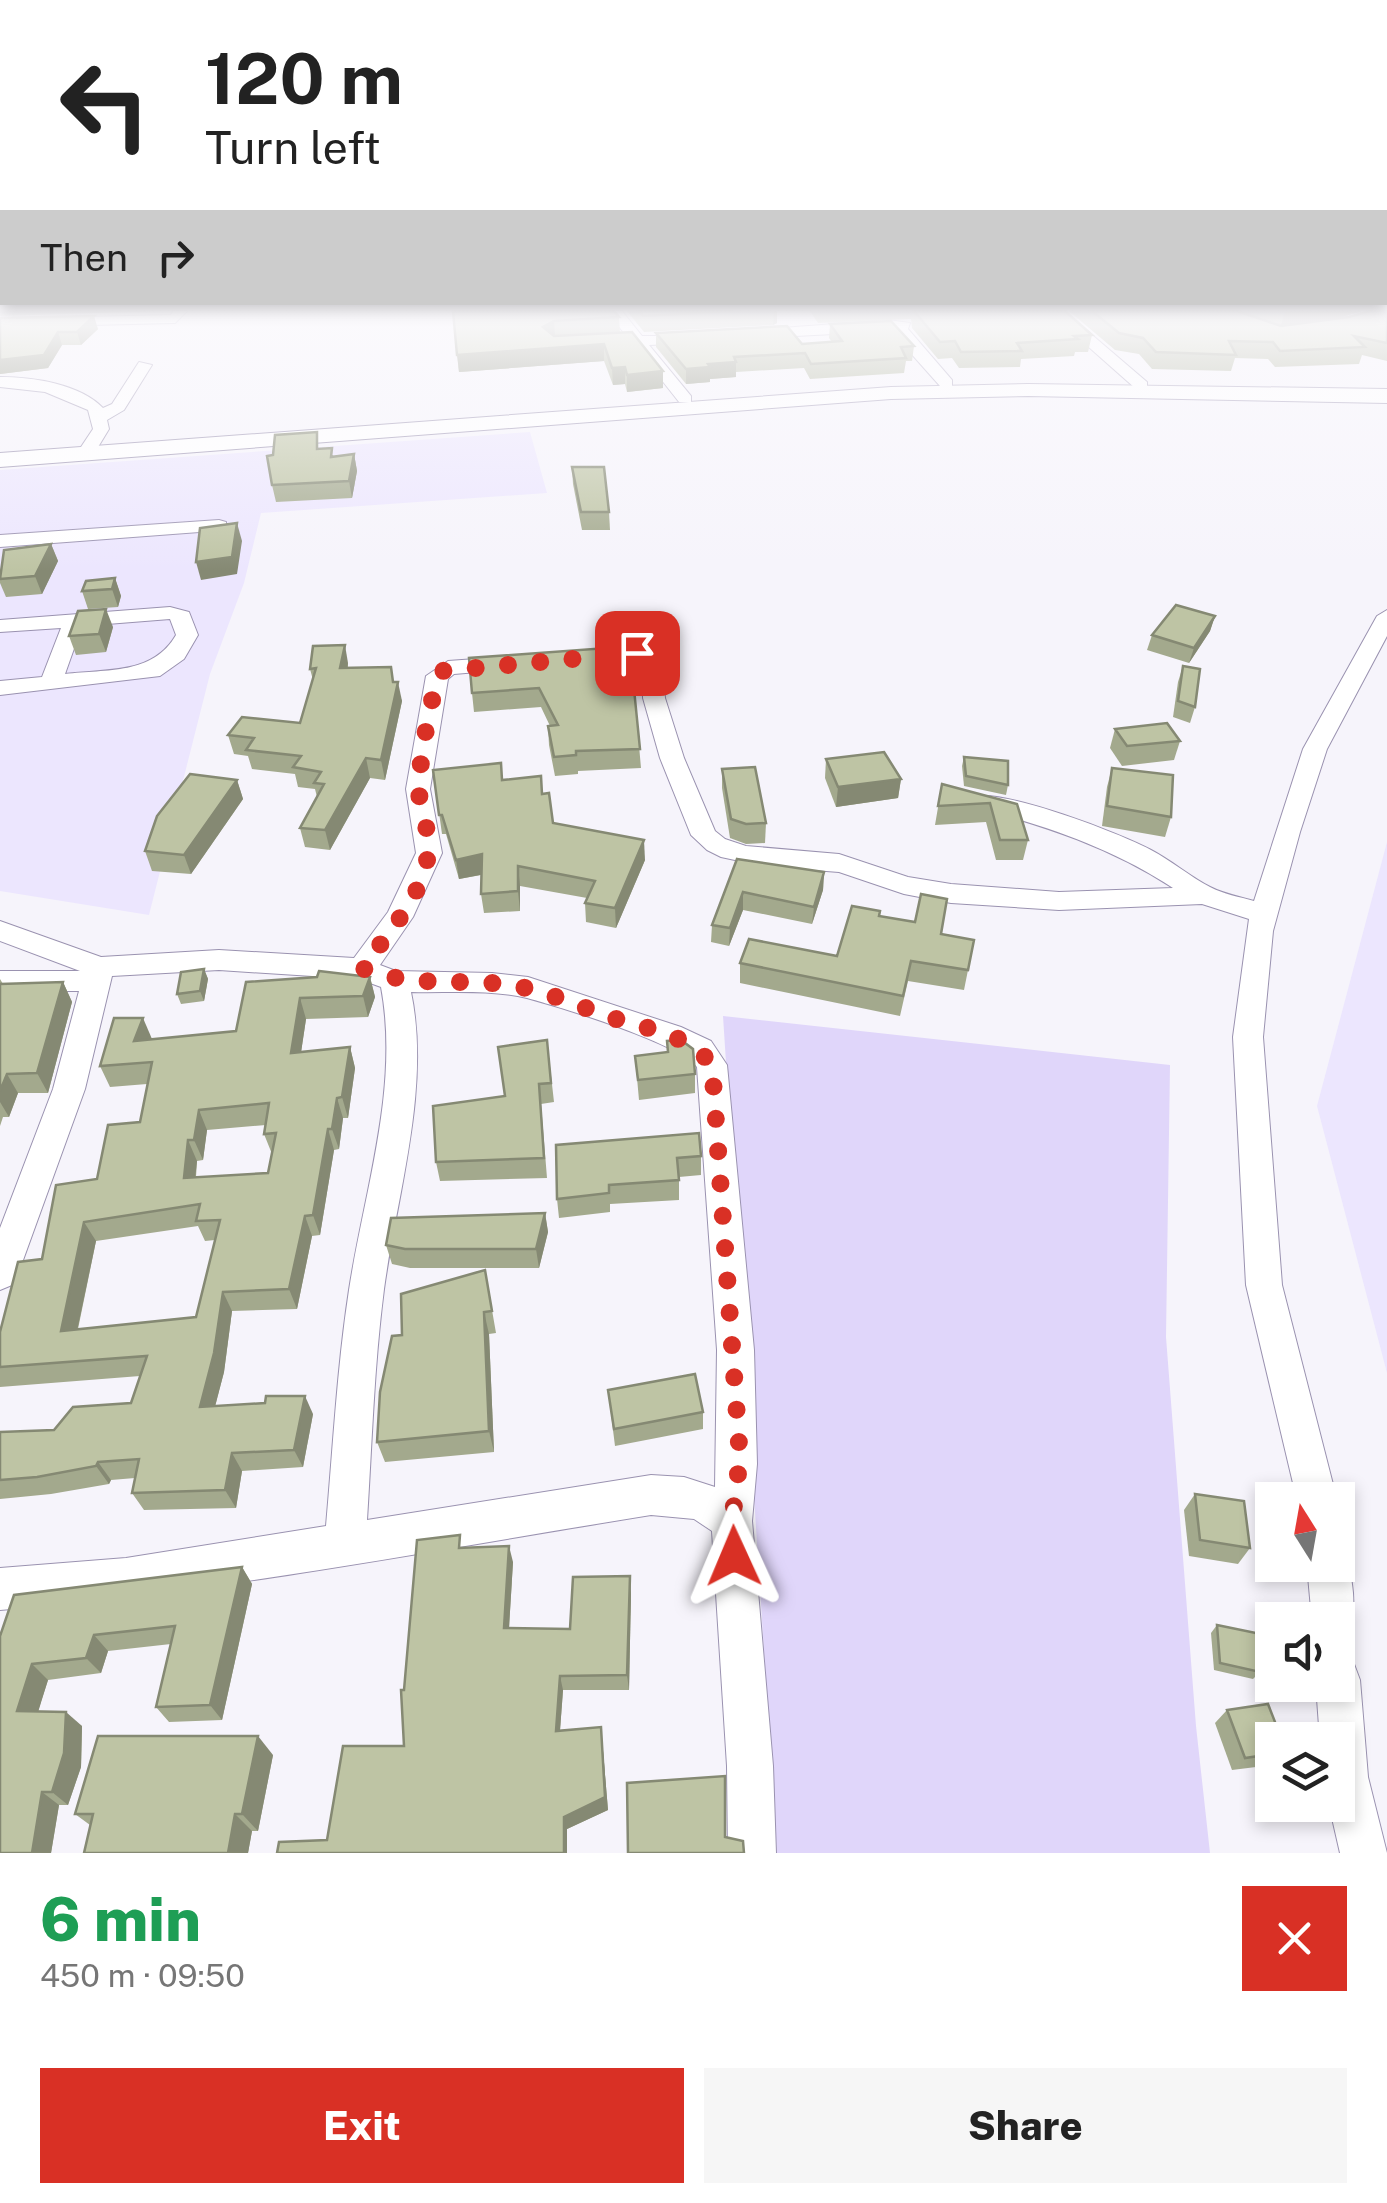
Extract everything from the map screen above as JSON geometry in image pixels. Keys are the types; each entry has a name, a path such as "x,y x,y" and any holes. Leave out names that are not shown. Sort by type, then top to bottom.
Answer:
{"street":[{"path":"79,397 95,408 100,417 102,430 87,448"},
{"path":"100,417 118,407 124,397"},
{"path":"0,460 87,448 712,397"},
{"path":"0,451 827,397"},
{"path":"0,540 219,526"},
{"path":"0,626 170,613 182,616 187,635 176,654 152,671 0,688"},
{"path":"1313,1482 1264,1285 1248,1037 1264,914 1315,749 1387,616"},
{"path":"51,684 74,620"},
{"path":"572,658 637,653 653,660 654,698 672,758 704,835 714,844 736,852 852,866 911,887 1023,902 1203,895"},
{"path":"378,975 429,853 418,789 437,676 448,668 537,661"},
{"path":"958,796 1021,810 1100,838 1141,855 1203,895 1264,914"},
{"path":"0,931 98,974"},
{"path":"0,981 219,960 492,983 528,988 670,1035 700,1049 712,1065 740,1458 732,1521 750,1766 752,1853"},
{"path":"0,1274 10,1217 69,1088 98,974"},
{"path":"344,1547 366,1296 396,1102 400,1000 378,975"},
{"path":"0,1590 126,1579 650,1495 682,1495 715,1504 732,1521"},
{"path":"1340,1702 1345,1777 1364,1853"}],"shaded area":[{"path":"530,432 547,493 261,513 244,583 210,674 149,915 0,891 0,470"},
{"path":"1387,842 1387,1373 1317,1106"},
{"path":"723,1016 1170,1065 1166,1337 1196,1726 1210,1853 777,1853"}],"building":[{"path":"317,432 317,449 332,448 331,457 354,454 349,481 272,485 267,456 273,455 275,435"},
{"path":"572,467 604,467 609,512 581,512"},
{"path":"237,523 232,557 196,562 200,528"},
{"path":"51,544 35,576 0,579 4,550"},
{"path":"115,578 112,589 82,591 86,581"},
{"path":"1176,605 1215,616 1194,648 1152,635"},
{"path":"106,609 99,634 69,636 78,611"},
{"path":"345,645 340,668 391,667 393,682 398,682 381,760 366,758 325,830 300,828 324,784 314,783 321,772 293,767 301,756 246,750 254,738 228,735 242,717 300,723 316,668 310,669 313,646"},
{"path":"634,646 635,659 631,659 640,749 576,751 576,755 554,757 548,726 558,725 539,688 472,693 469,658"},
{"path":"1183,666 1200,669 1195,707 1178,701"},
{"path":"1167,723 1180,741 1127,746 1115,729"},
{"path":"884,752 901,779 838,787 826,759"},
{"path":"964,757 1008,761 1008,785 966,776"},
{"path":"501,763 502,780 541,776 542,794 549,793 553,823 644,840 615,908 585,903 595,881 518,866 518,891 481,894 482,854 456,860 439,815 433,770"},
{"path":"755,767 766,823 746,824 731,819 722,769"},
{"path":"1112,768 1173,775 1171,817 1107,806"},
{"path":"190,774 237,780 184,855 145,851 157,816"},
{"path":"942,784 1017,804 1028,840 1000,840 990,803 938,806"},
{"path":"737,859 824,872 814,907 743,892 730,928 712,925"},
{"path":"921,894 947,899 941,934 974,940 968,970 911,961 903,996 740,963 749,939 837,956 852,906 880,911 879,916 915,922"},
{"path":"204,969 200,991 177,994 181,972"},
{"path":"319,971 370,977 363,996 300,998 291,1053 350,1047 342,1097 337,1098 332,1129 328,1129 313,1215 305,1216 289,1289 223,1292 214,1353 200,1407 265,1403 266,1396 305,1396 294,1450 232,1453 225,1490 132,1493 139,1459 98,1462 96,1466 37,1477 0,1480 0,1432 54,1430 73,1407 131,1403 147,1356 0,1367 0,1332 18,1262 42,1259 56,1185 97,1179 108,1125 140,1122 152,1062 100,1066 114,1018 143,1018 134,1041 236,1031 246,982 317,977","holes":["269,1103 264,1134 276,1133 268,1173 184,1178 188,1140 194,1140 199,1110","200,1204 196,1221 220,1220 196,1317 61,1331 84,1222"]},
{"path":"63,982 37,1073 7,1074 0,1091 0,984"},
{"path":"547,1040 551,1083 539,1084 544,1158 436,1162 433,1106 505,1096 498,1047"},
{"path":"681,1040 693,1049 695,1074 638,1080 635,1056 668,1052 667,1041"},
{"path":"699,1133 701,1156 677,1158 679,1180 609,1185 609,1193 557,1199 556,1145"},
{"path":"545,1213 536,1249 405,1249 386,1245 391,1218"},
{"path":"485,1270 492,1311 484,1312 489,1431 377,1442 380,1392 392,1336 402,1335 401,1294"},
{"path":"695,1374 703,1412 614,1429 608,1390"},
{"path":"1195,1494 1244,1501 1250,1548 1200,1540"},
{"path":"460,1535 459,1548 509,1546 504,1628 570,1629 573,1577 630,1576 627,1675 560,1676 556,1731 601,1727 605,1797 564,1817 564,1853 277,1853 279,1842 327,1840 343,1746 404,1746 401,1690 417,1540"},
{"path":"242,1567 210,1705 156,1707 175,1626 94,1635 86,1658 32,1664 17,1711 66,1712 64,1753 52,1792 42,1792 32,1853 0,1853 0,1636 14,1595"},
{"path":"1217,1625 1255,1633 1255,1671 1220,1663"},
{"path":"1268,1704 1275,1722 1255,1722 1255,1757 1245,1758 1227,1710"},
{"path":"98,1736 258,1736 242,1814 235,1814 228,1853 84,1853 93,1814 75,1814"},
{"path":"725,1776 725,1837 743,1841 744,1853 628,1853 627,1783"}],"route":[{"path":"637,653 448,668 437,676 418,789 429,853 422,877 399,917 362,968 394,981 492,983 528,988 670,1035 700,1049 712,1065 724,1187 740,1458 732,1521 734,1556"}]}
